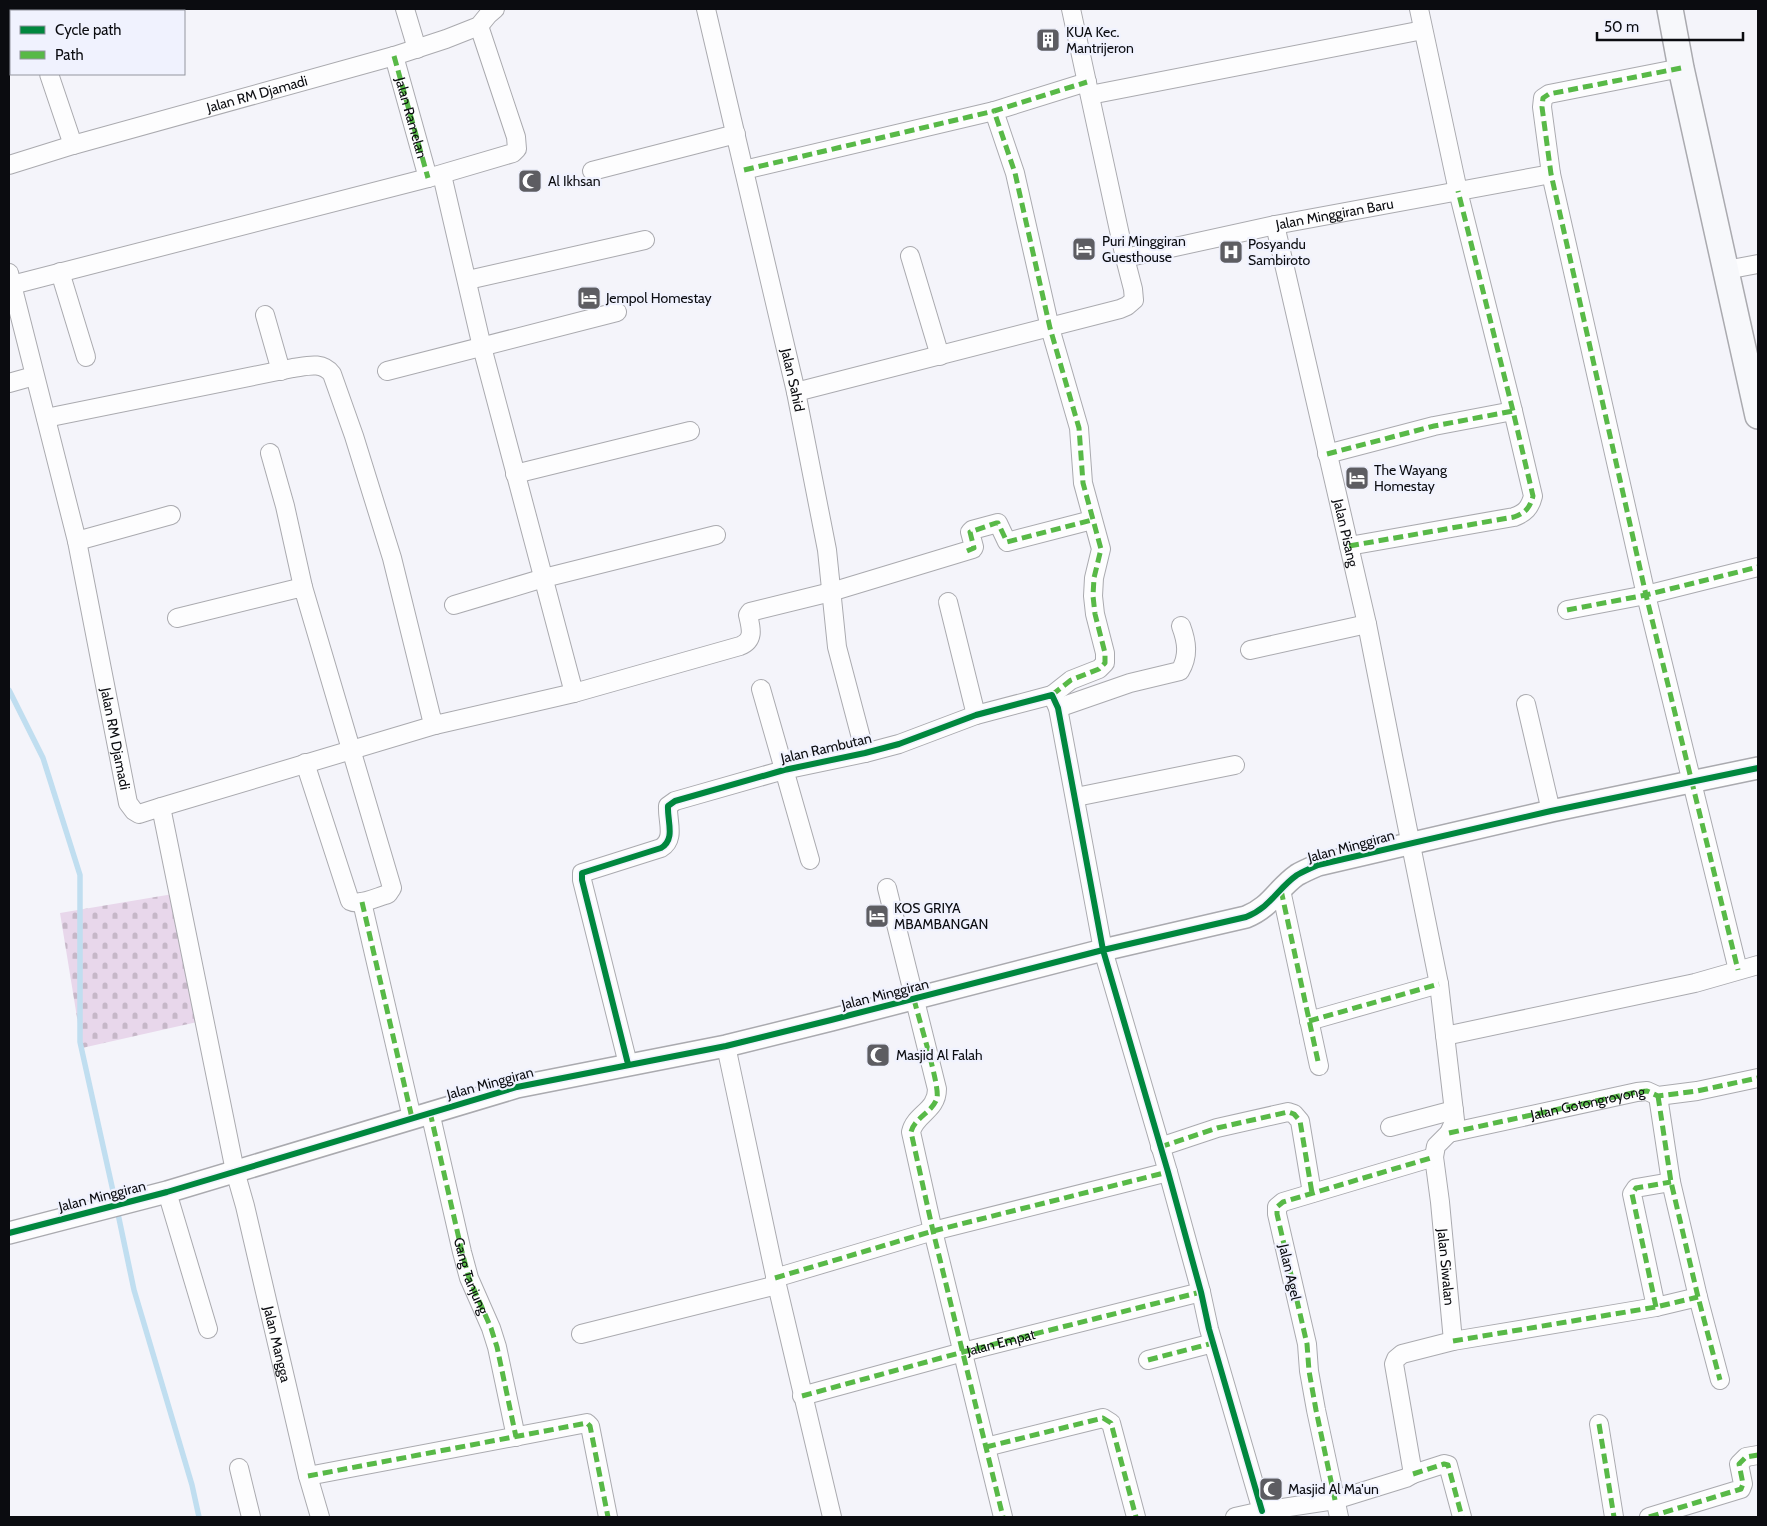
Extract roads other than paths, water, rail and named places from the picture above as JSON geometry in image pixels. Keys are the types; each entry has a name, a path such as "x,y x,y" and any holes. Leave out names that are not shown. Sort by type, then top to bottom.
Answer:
{"main road":[{"path":"1670,9 1681,68 1758,416"}],"street":[{"path":"406,9 417,49"},
{"name":"Jalan RM Djamadi","path":"9,165 72,145 417,49 479,26 495,9"},
{"name":"Jalan Sahid","path":"706,9 796,392 827,550 837,647 865,753"},
{"path":"796,392 1120,310 1134,300 1071,9"},
{"path":"1349,546 1514,516 1527,510 1531,504 1532,496 1513,411 1458,191 1419,9"},
{"path":"12,290 60,272 435,177 508,155 517,149 513,126 479,26"},
{"path":"744,170 1089,89 1423,30"},
{"name":"Jalan Ramelan","path":"394,56 468,280 482,347 574,693"},
{"path":"1681,68 1549,94 1543,98 1542,107 1551,174 1646,595 1738,970"},
{"path":"49,75 72,145"},
{"path":"994,111 1015,173 1050,328 1079,428 1083,482 1101,549 1094,578 1093,596 1095,614 1105,652 1105,662 1100,669 1071,680 1055,701 1076,797 1103,950 1168,1172 1213,1343 1262,1511"},
{"path":"592,171 736,134"},
{"name":"Jalan Minggiran Baru","path":"1125,258 1275,225 1551,174"},
{"name":"Jalan Pisang","path":"1275,225 1367,624 1411,843"},
{"path":"468,280 645,240"},
{"path":"910,256 940,356"},
{"path":"1726,270 1758,264"},
{"path":"60,272 86,357"},
{"name":"Jalan RM Djamadi","path":"12,290 77,541 128,803 134,812 139,814 162,807"},
{"path":"387,371 617,312"},
{"path":"265,314 281,371"},
{"path":"46,418 281,371 318,365 327,368 332,374 354,436 392,558 431,716 435,725"},
{"path":"9,382 34,376"},
{"path":"1327,454 1434,426 1513,411"},
{"path":"515,474 690,431"},
{"path":"270,453 303,587 392,888 388,894 354,903 348,898 305,763"},
{"path":"77,541 171,515"},
{"path":"235,1171 162,807 435,725 574,693 740,646 749,641 751,637 748,615 750,612 831,592 973,549 974,546 970,532 972,530 998,523 1007,542 1092,520"},
{"path":"454,605 544,578 716,535"},
{"path":"1567,610 1646,595 1758,568"},
{"path":"177,618 303,587"},
{"path":"948,602 976,716"},
{"path":"1250,650 1367,624"},
{"name":"Jalan Rambutan","path":"628,1064 582,880 582,873 666,846 670,837 668,806 675,800 784,770 899,744 976,716 1055,701 1180,671 1186,661 1187,642 1182,626"},
{"path":"761,689 810,860"},
{"path":"1526,704 1551,811"},
{"path":"1076,797 1235,765"},
{"name":"Jalan Minggiran","path":"9,1233 167,1192 516,1087 726,1046 1103,950 1246,917 1267,905 1296,876 1318,865 1551,811 1758,768"},
{"path":"1411,843 1439,984 1455,1120 1454,1127 1436,1146 1434,1157"},
{"path":"887,888 937,1089 937,1097 934,1103 911,1132 933,1232 1003,1517"},
{"path":"1281,890 1319,1066"},
{"name":"Gang Tanjung","path":"362,902 421,1115 469,1278 492,1328 516,1437"},
{"path":"1445,1036 1695,983 1758,965"},
{"path":"1309,1020 1439,984"},
{"path":"726,1046 776,1282 832,1517"},
{"name":"Jalan Gotongroyong","path":"1449,1133 1637,1092 1647,1091 1658,1096 1758,1078"},
{"path":"1658,1096 1671,1182 1720,1380"},
{"path":"1390,1127 1454,1110"},
{"path":"1160,1147 1217,1128 1288,1112 1294,1114 1300,1121 1312,1193"},
{"name":"Jalan Agel","path":"1335,1500 1309,1371 1307,1344 1277,1214 1277,1206 1282,1202 1434,1157"},
{"name":"Jalan Siwalan","path":"1434,1157 1453,1341"},
{"name":"Jalan Mangga","path":"235,1171 245,1206 308,1476 320,1517"},
{"path":"581,1334 776,1282 933,1232 1168,1172"},
{"path":"1656,1307 1632,1194 1636,1188 1671,1182"},
{"path":"167,1192 208,1329"},
{"name":"Jalan Empat","path":"802,1396 964,1352 1201,1292"},
{"path":"1413,1474 1394,1364 1396,1359 1402,1354 1453,1341 1656,1307 1698,1297"},
{"path":"1148,1360 1213,1343"},
{"path":"986,1447 1103,1418 1108,1420 1111,1423 1136,1517"},
{"path":"308,1476 587,1422 590,1426 608,1517"},
{"path":"1599,1424 1614,1517"},
{"path":"1649,1517 1741,1489 1743,1484 1739,1464 1746,1457 1758,1455"},
{"path":"1237,1517 1262,1511 1335,1500 1444,1464 1448,1465 1462,1517"},
{"path":"239,1468 251,1517"},
{"path":"1335,1500 1339,1517"}],"waterway":[{"path":"9,690 43,758 80,875 80,1042 115,1200"},
{"path":"117,1209 134,1290 192,1485 199,1517"}],"place":[{"name":"KUA Kec. Mantrijeron","path":"1048,40"},
{"name":"Al Ikhsan","path":"530,181"},
{"name":"Puri Minggiran Guesthouse","path":"1084,249"},
{"name":"Posyandu Sambiroto","path":"1231,252"},
{"name":"Jempol Homestay","path":"589,298"},
{"name":"The Wayang Homestay","path":"1357,478"},
{"name":"KOS GRIYA MBAMBANGAN","path":"877,916"},
{"name":"Masjid Al Falah","path":"878,1055"},
{"name":"Masjid Al Ma'un","path":"1271,1489"}]}
